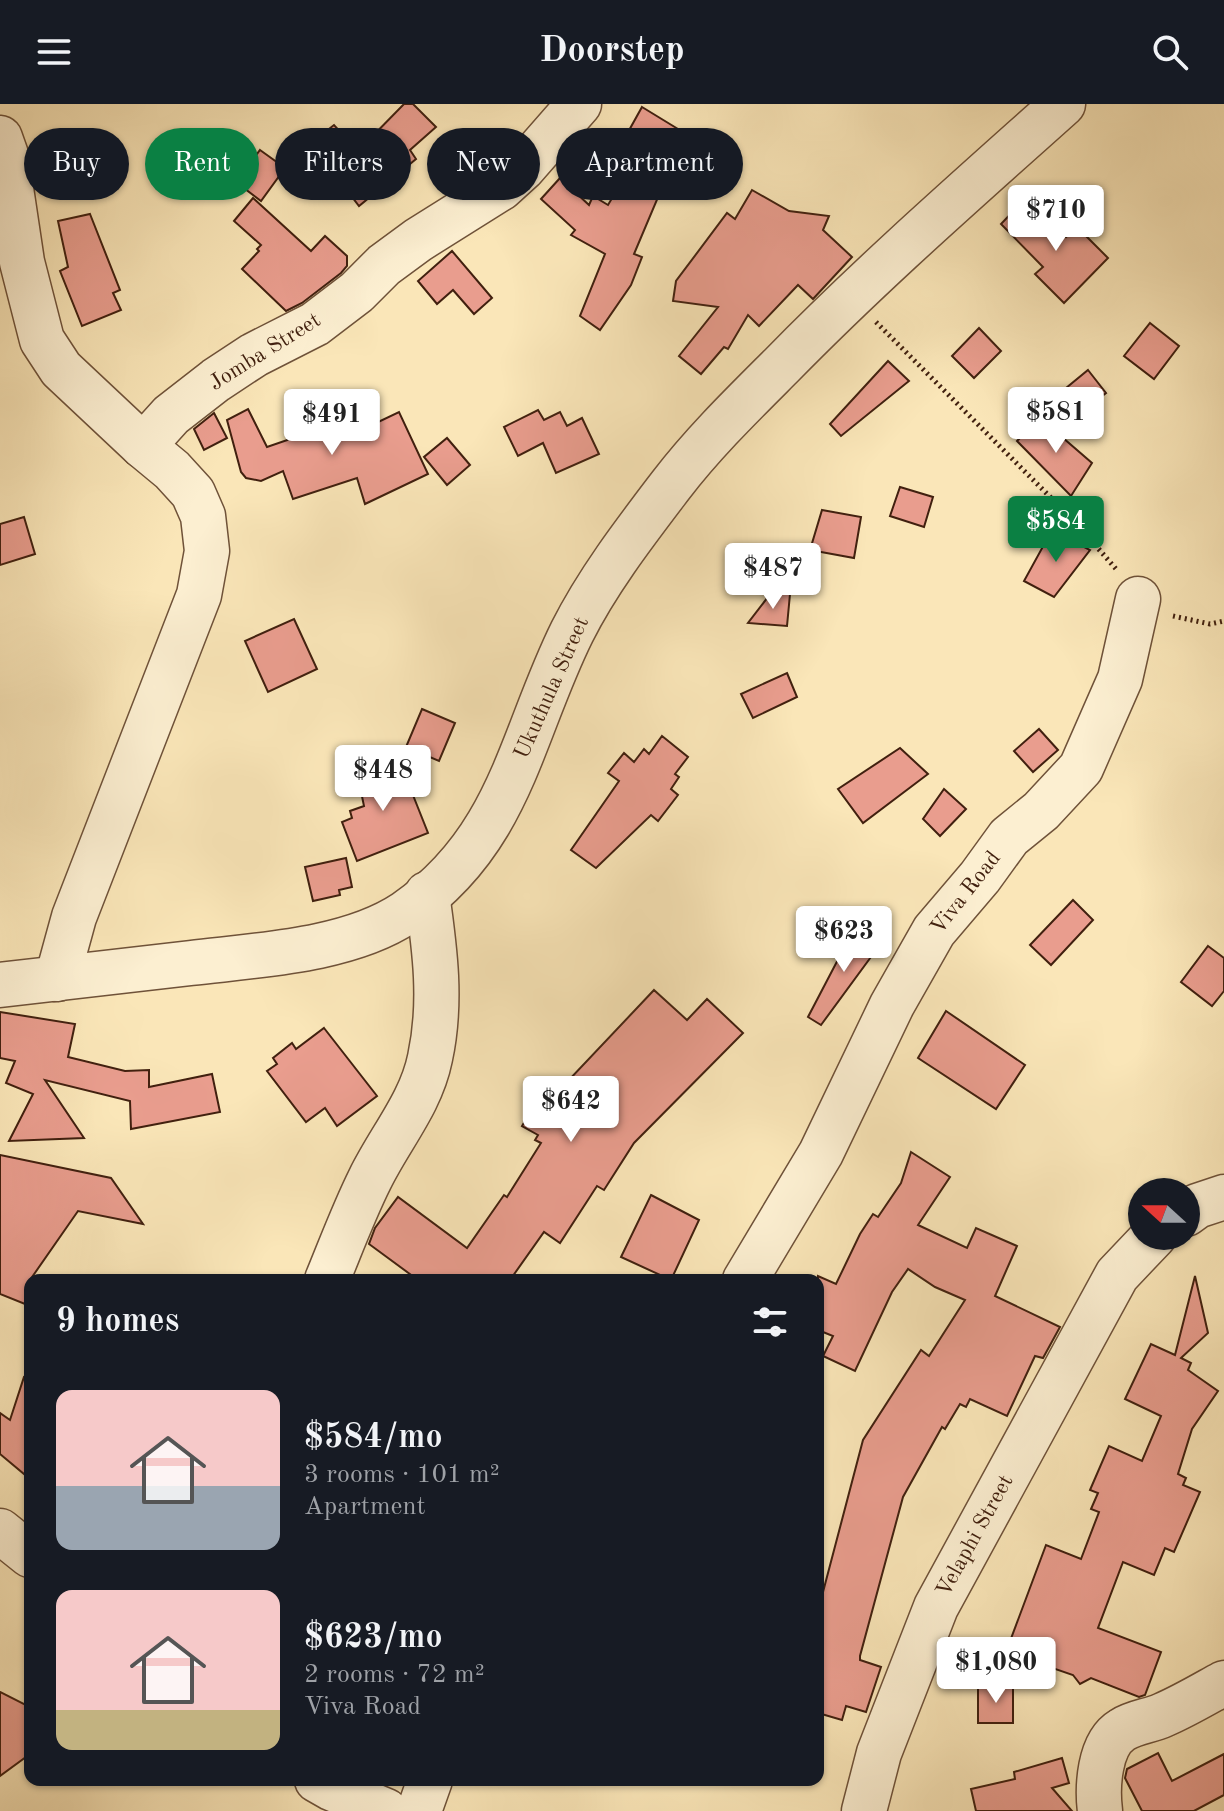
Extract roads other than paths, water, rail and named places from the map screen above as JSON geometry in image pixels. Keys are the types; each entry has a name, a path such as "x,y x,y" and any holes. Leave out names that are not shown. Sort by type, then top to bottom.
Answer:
{"street":[{"name":"Jomba Street","path":"143,446 171,415 216,380 254,355 315,324 418,240 501,188 523,168 579,104"},
{"name":"Ukuthula Street","path":"0,985 276,952 332,942 367,931 403,914 459,864 487,829 509,789 572,632 624,549 673,482 725,423 850,296 1063,104"},
{"path":"0,138 6,155 22,262 42,340 61,369 193,493 203,516 207,551 199,595 74,917 57,979"},
{"name":"Viva Road","path":"749,1274 821,1153 892,1005 934,931 1009,837 1041,811 1081,768 1120,679 1138,599"},
{"path":"330,1274 370,1178 417,1097 430,1062 438,968 427,894"},
{"path":"1200,1205 1224,1197"},
{"name":"Velaphi Street","path":"864,1811 879,1753 936,1607 1117,1275 1141,1250"},
{"path":"0,1531 24,1550"},
{"path":"1100,1811 1098,1797 1103,1760 1110,1741 1119,1731 1162,1716 1224,1683"},
{"path":"328,1786 386,1811"},
{"path":"419,1811 428,1786"}]}
